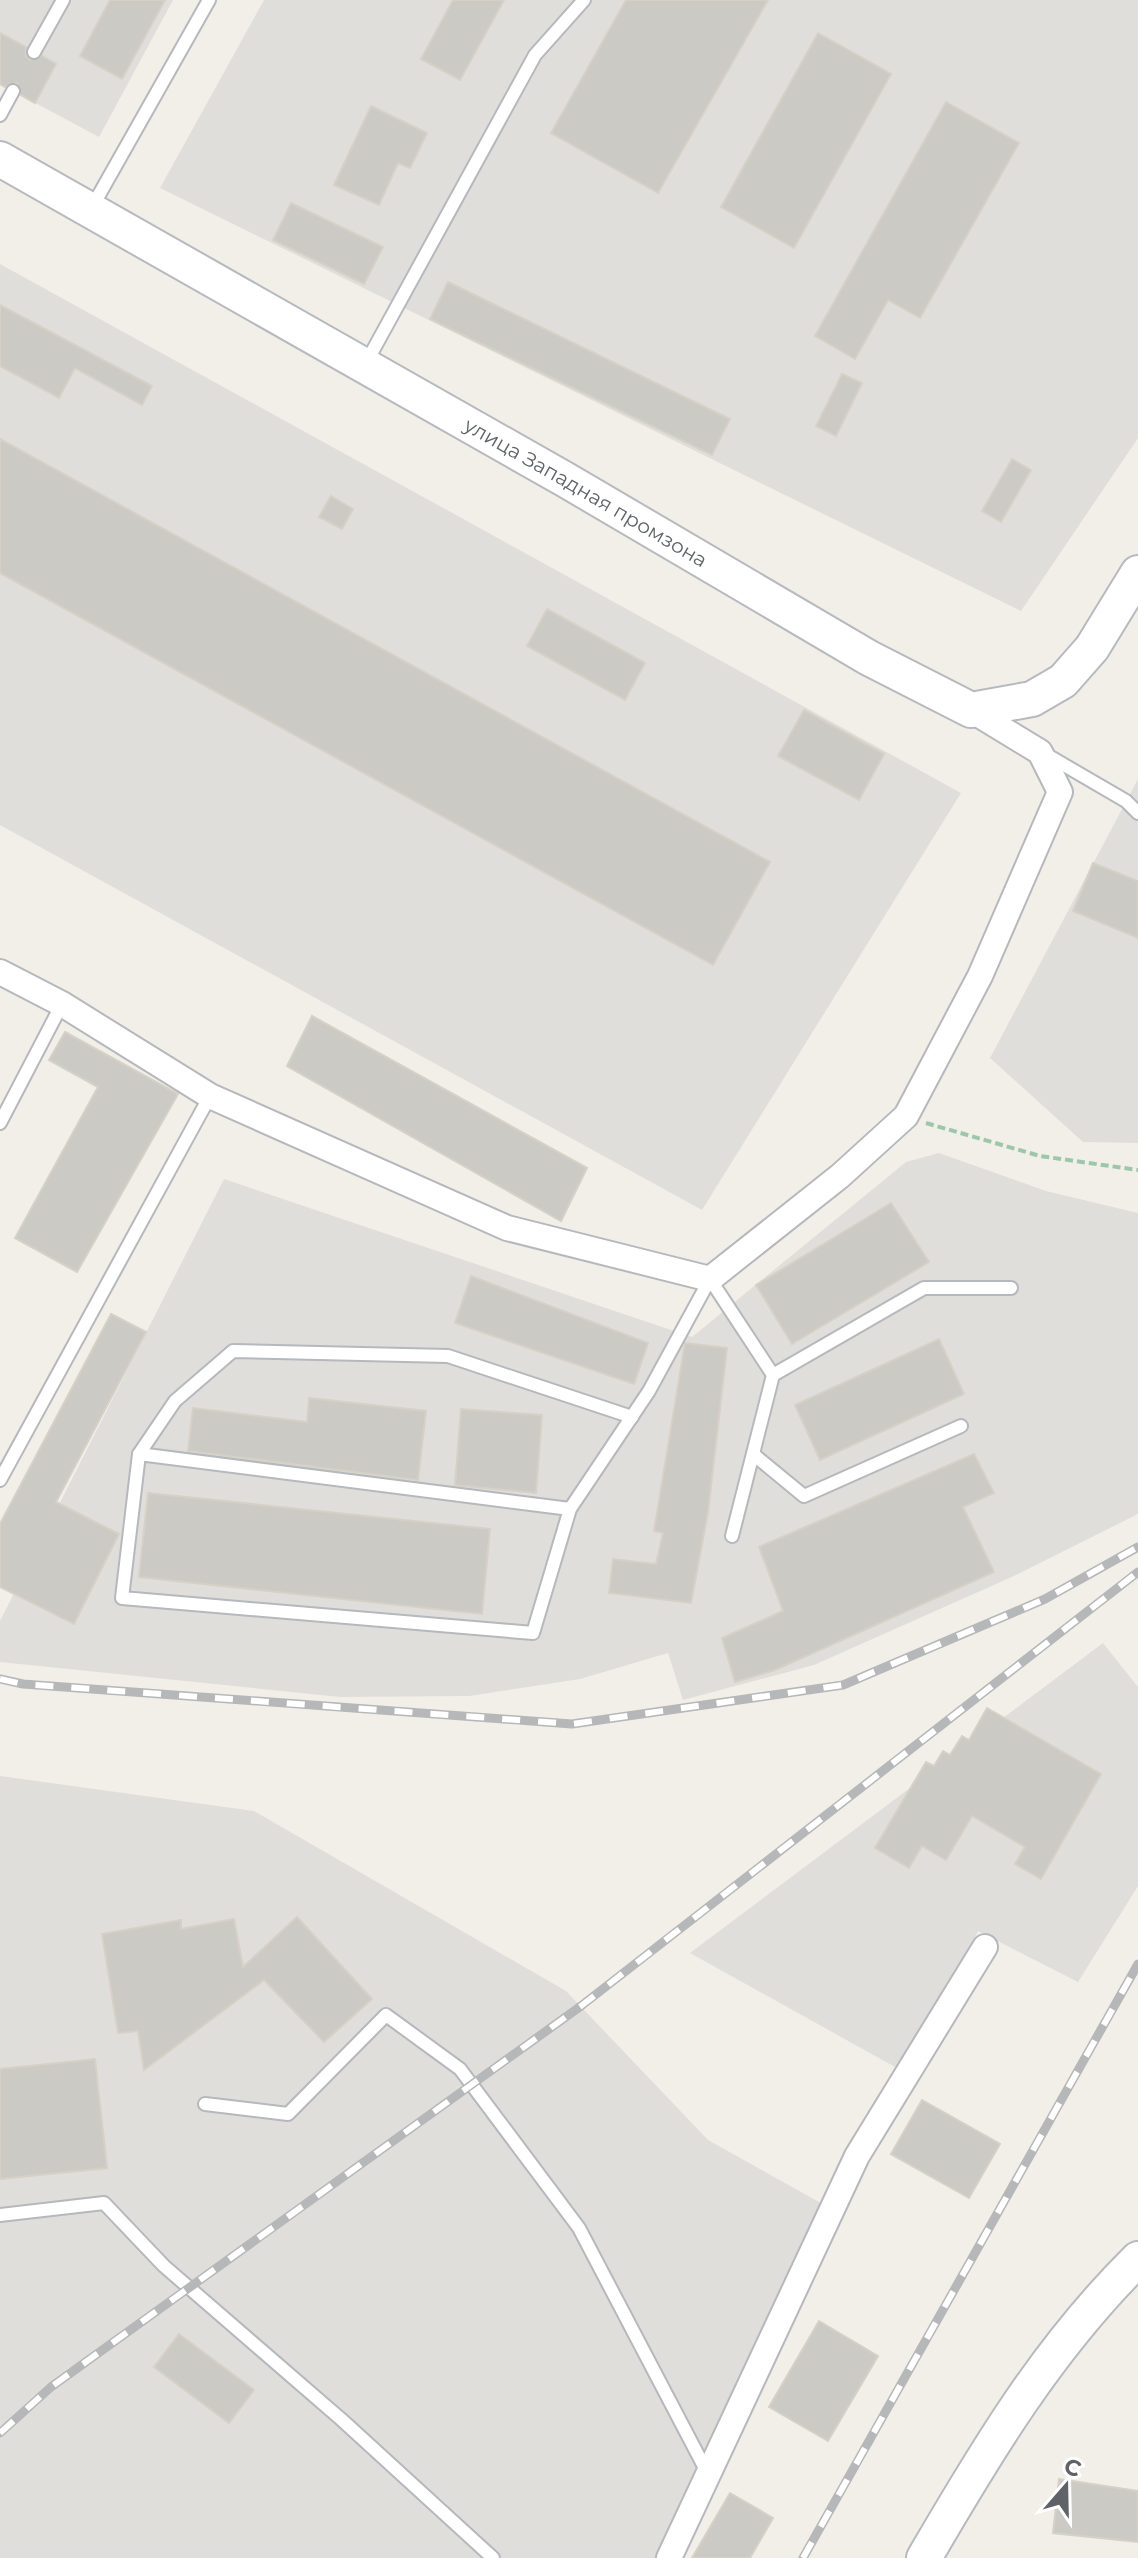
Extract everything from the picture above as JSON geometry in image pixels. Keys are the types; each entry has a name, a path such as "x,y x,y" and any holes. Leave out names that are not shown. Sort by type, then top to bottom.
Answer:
{"street":[{"name":"улица Западная промзона","path":"0,159 869,658 971,710"},
{"path":"971,710 1032,699 1063,681 1092,648 1138,573"},
{"path":"0,972 62,1004 210,1096 507,1228 710,1279 840,1176 906,1116 980,976 1060,792 1040,752 971,710"},
{"path":"669,2558 857,2156 985,1947"},
{"path":"924,2558 998,2430 1096,2300 1138,2259"}],"lane":[{"path":"34,52 63,0"},
{"path":"91,209 209,0"},
{"path":"365,366 535,55 584,0"},
{"path":"0,115 13,91"},
{"path":"1040,752 1126,801 1138,813"},
{"path":"0,1123 62,1004"},
{"path":"0,1480 210,1096"},
{"path":"632,1417 448,1356 233,1351 175,1401 139,1454 122,1598 533,1633 570,1509 632,1417 710,1279 773,1375"},
{"path":"732,1536 773,1375 924,1288 1011,1288"},
{"path":"753,1454 804,1496 961,1426"},
{"path":"139,1454 570,1509"},
{"path":"205,2104 288,2114 386,2015 460,2069 579,2228 709,2476"},
{"path":"0,2215 104,2203 164,2266 342,2420 493,2558"}],"path":[{"path":"906,1116 1040,1156 1138,1172"}],"shaded area":[{"path":"0,0 173,0 99,137 0,84"},
{"path":"264,0 1138,0 1138,438 1021,611 160,188"},
{"path":"0,264 961,793 702,1210 0,825"},
{"path":"1138,779 1138,1143 1083,1142 990,1058"},
{"path":"939,1153 1046,1191 1138,1213 1138,1514 1014,1576 814,1665 683,1700 668,1653 580,1679 469,1696 340,1697 0,1662 0,1621 224,1179 692,1337 906,1162"},
{"path":"1103,1643 1138,1687 1138,1886 1078,1982 978,1931 904,2072 690,1953"},
{"path":"0,1776 254,1811 566,1991 708,2140 828,2207 659,2558 0,2558"}],"building":[{"path":"110,0 165,0 122,79 80,56"},
{"path":"453,0 504,0 460,80 421,59"},
{"path":"626,0 768,0 658,193 551,133"},
{"path":"0,33 26,47 26,56 30,60 42,56 56,64 35,103 21,95 17,83 5,87 0,84"},
{"path":"818,33 891,74 794,248 721,207"},
{"path":"946,102 1019,143 920,318 888,300 855,359 815,336"},
{"path":"371,106 427,133 410,168 398,163 379,205 334,185"},
{"path":"291,203 383,247 364,284 273,240"},
{"path":"448,282 730,419 712,455 430,319"},
{"path":"0,305 152,386 142,405 75,368 59,398 0,366"},
{"path":"842,374 862,383 836,436 816,426"},
{"path":"0,439 770,862 713,965 0,573"},
{"path":"1012,459 1031,470 1001,522 982,511"},
{"path":"331,496 353,509 342,529 319,517"},
{"path":"547,609 645,663 625,700 527,646"},
{"path":"804,710 884,754 859,800 778,756"},
{"path":"1093,863 1138,881 1138,938 1073,911"},
{"path":"312,1016 587,1168 561,1221 287,1066"},
{"path":"65,1032 178,1094 77,1272 15,1238 98,1087 49,1060"},
{"path":"891,1203 929,1262 792,1344 756,1285"},
{"path":"471,1276 648,1343 634,1384 455,1323"},
{"path":"111,1314 146,1332 56,1502 119,1534 74,1624 0,1587 0,1524"},
{"path":"939,1339 964,1394 820,1460 795,1405"},
{"path":"685,1343 727,1348 708,1512 691,1603 609,1593 613,1559 656,1564 663,1533 654,1531"},
{"path":"309,1398 426,1411 418,1480 188,1451 193,1408 307,1422"},
{"path":"461,1409 542,1415 536,1493 455,1485"},
{"path":"974,1454 994,1493 963,1507 994,1572 775,1670 735,1682 722,1638 783,1611 759,1547"},
{"path":"148,1493 490,1529 482,1614 139,1577"},
{"path":"987,1708 1101,1774 1041,1879 1015,1864 1025,1847 972,1816 946,1860 922,1846 909,1868 875,1848 926,1762 934,1766 943,1751 950,1755 962,1736 969,1740"},
{"path":"297,1917 372,1999 324,2042 264,1980 144,2070 138,2031 118,2033 102,1934 181,1920 181,1929 234,1919 243,1967"},
{"path":"95,2059 107,2168 0,2179 0,2069"},
{"path":"922,2100 1000,2144 969,2198 891,2154"},
{"path":"819,2321 878,2356 828,2441 769,2407"},
{"path":"179,2334 254,2390 229,2423 154,2367"},
{"path":"1059,2479 1138,2491 1138,2542 1053,2533"},
{"path":"730,2493 773,2518 750,2558 692,2558"}],"railway":[{"path":"0,1679 23,1684 572,1724 843,1685 1045,1599 1138,1547"},
{"path":"0,2433 51,2387 581,2006 1138,1572"},
{"path":"803,2558 1138,1964"}]}
